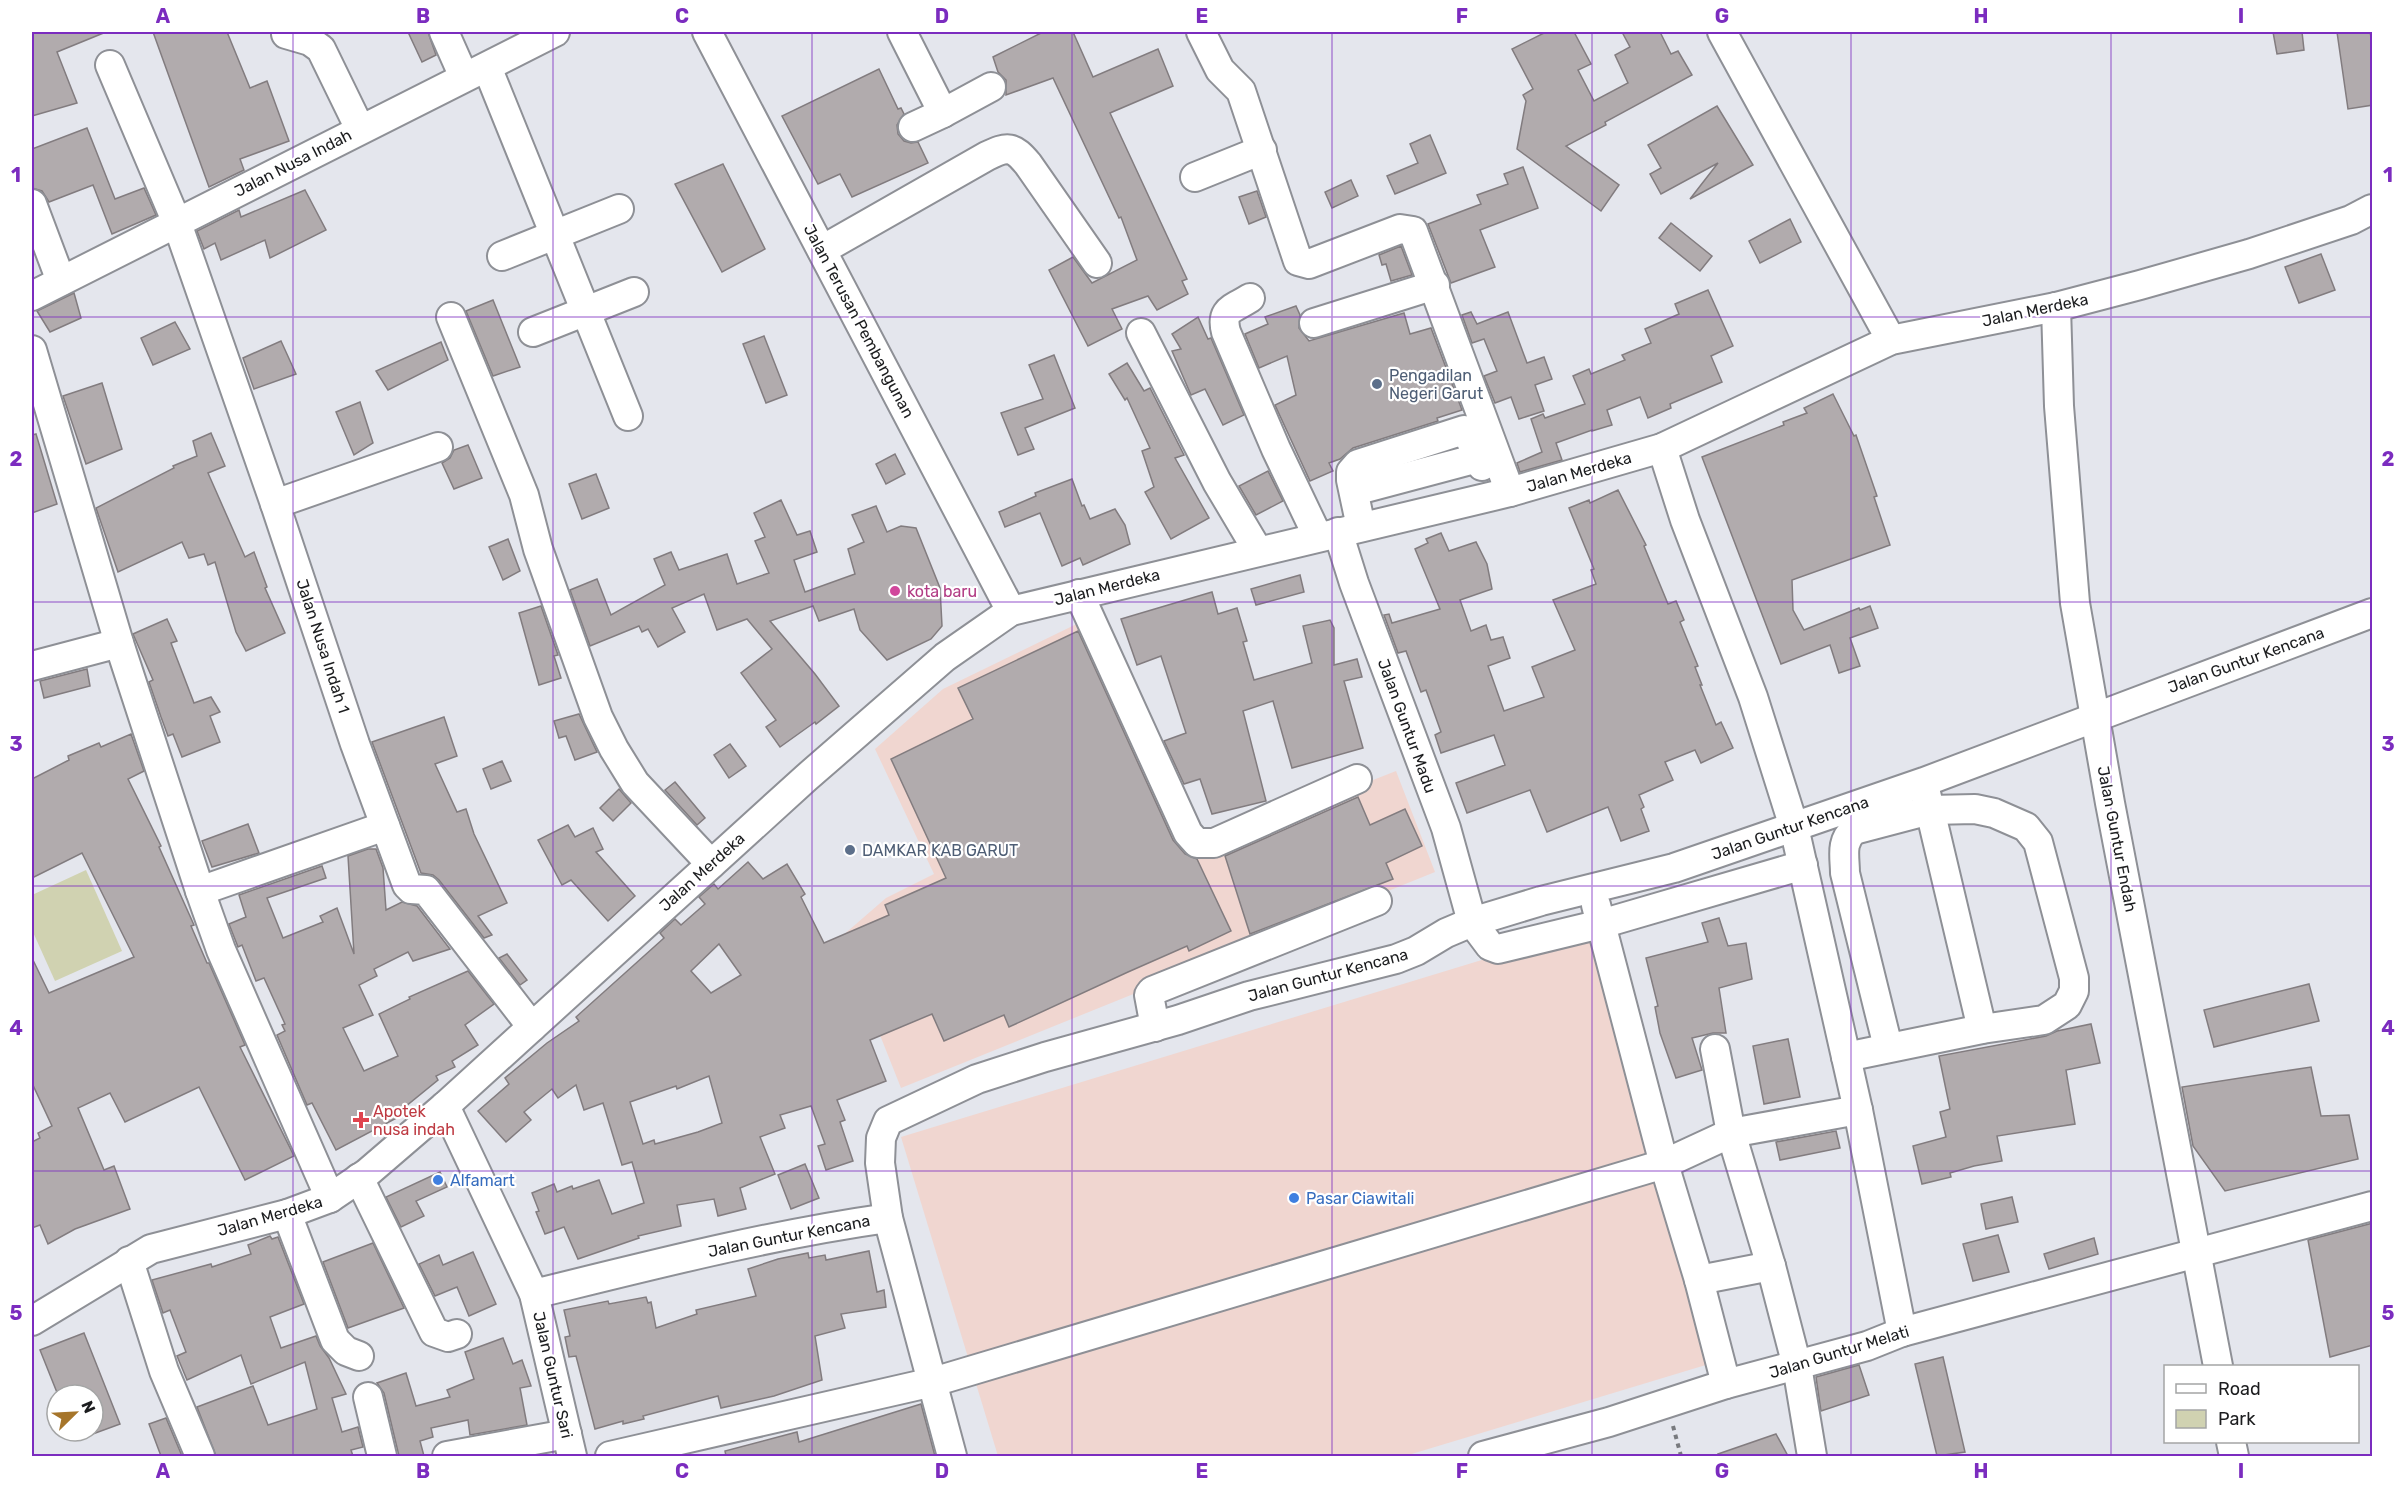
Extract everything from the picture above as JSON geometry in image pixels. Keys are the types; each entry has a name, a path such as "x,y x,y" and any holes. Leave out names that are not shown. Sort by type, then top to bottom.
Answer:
{"street":[{"path":"444,32 475,72 555,235 584,312 628,416"},
{"name":"Jalan Nusa Indah","path":"32,296 555,32"},
{"name":"Jalan Terusan Pembangunan","path":"707,32 1011,611"},
{"path":"902,32 943,113"},
{"path":"1201,32 1220,70 1241,91 1296,257 1300,262 1309,264 1400,229 1413,231 1435,285 1502,494"},
{"path":"1722,32 1891,340"},
{"path":"286,34 310,41 321,49 360,129"},
{"name":"Jalan Nusa Indah 1","path":"110,65 177,223 275,504 355,744 407,885 411,889 426,890 532,1027"},
{"path":"913,127 991,87"},
{"path":"822,250 987,156 1007,148 1014,150 1028,164 1097,263"},
{"path":"1195,177 1262,150"},
{"path":"32,204 60,281"},
{"path":"502,256 619,209"},
{"name":"Jalan Merdeka","path":"32,1322 151,1249 287,1214 330,1198 359,1178 445,1106 806,778 945,657 1011,611 1502,494 1662,448 1891,340 2056,307 2249,254 2351,220 2373,209"},
{"path":"1314,323 1435,285"},
{"path":"533,332 634,292"},
{"path":"1251,298 1226,312 1223,319 1226,332 1276,449 1339,532"},
{"name":"Jalan Guntur Endah","path":"2056,307 2059,406 2072,577 2095,717 2218,1365"},
{"path":"451,316 524,495 538,549 598,717 635,783 648,794 711,864"},
{"path":"1141,333 1216,482 1258,551"},
{"path":"32,351 119,643 200,891 221,950 330,1198"},
{"path":"275,504 438,447"},
{"path":"1662,448 1685,520 1753,696 1794,827 1858,1110 1902,1332"},
{"path":"1339,532 1354,491 1478,458 1502,494"},
{"name":"Jalan Guntur Madu","path":"1339,532 1354,583 1446,828 1472,922"},
{"path":"1079,594 1188,833 1197,843 1214,843 1357,779"},
{"name":"Jalan Guntur Kencana","path":"534,1294 722,1248 817,1228 888,1218 880,1163 881,1138 888,1121 977,1079 1155,1027 1249,996 1396,959 1472,922 1592,888 1674,868 1924,782 2373,613"},
{"path":"32,666 119,643"},
{"path":"1924,782 1982,1029"},
{"path":"1846,1057 1982,1029 2044,1020 2067,1005 2074,991 2074,978 2038,842 2026,827 2000,815 1976,809 1930,810 1854,830 1846,837 1844,844 1845,873 1888,1047"},
{"path":"200,891 385,826"},
{"path":"1472,922 1490,946 1497,948 1601,924 1803,865"},
{"path":"1592,888 1664,1164 1699,1280 1726,1384"},
{"path":"1155,1027 1149,995 1152,991 1377,901"},
{"path":"1715,1049 1731,1133 1771,1266 1797,1366 1812,1456"},
{"name":"Jalan Guntur Sari","path":"445,1106 534,1294 569,1445"},
{"path":"610,1456 933,1382 1664,1164 1731,1133 1858,1110"},
{"path":"359,1178 434,1332 448,1337 457,1334"},
{"name":"Jalan Guntur Melati","path":"1483,1456 1609,1422 1726,1384 1868,1346 1902,1332 2373,1206"},
{"path":"287,1214 335,1340 346,1351 359,1356"},
{"path":"888,1218 952,1456"},
{"path":"129,1261 164,1371 200,1456"},
{"path":"1699,1280 1771,1266"},
{"path":"368,1397 382,1456"},
{"path":"447,1456 569,1445"}],"shaded area":[{"path":"1093,616 1203,847 1396,771 1435,872 901,1088 841,937 886,898 934,874 875,749 943,689"},
{"name":"Pasar Ciawitali","path":"1587,928 1719,1361 1405,1456 998,1456 901,1137"}],"green space":[{"path":"86,870 122,951 55,981 32,930 32,895"}],"building":[{"path":"32,32 106,32 57,52 77,103 32,116"},
{"path":"153,32 227,32 250,88 267,81 289,141 240,159 244,170 209,187"},
{"path":"408,32 428,32 436,55 422,62"},
{"path":"1043,32 1073,32 1093,77 1158,49 1173,86 1110,113 1187,279 1182,281 1188,294 1157,310 1148,296 1112,309 1122,329 1088,346 1049,270 1073,257 1092,283 1137,260 1121,217 1119,218 1053,78 1006,95 1006,80 998,72 993,57"},
{"path":"1546,32 1574,32 1591,64 1578,70 1594,101 1628,83 1615,55 1630,47 1622,32 1660,32 1671,54 1678,51 1692,75 1566,146 1619,185 1601,211 1517,149 1526,101 1523,95 1533,89 1512,49"},
{"path":"2273,32 2302,32 2304,50 2277,54"},
{"path":"2337,32 2370,32 2373,47 2373,105 2348,109"},
{"path":"879,69 898,109 901,108 904,114 897,125 898,134 904,141 918,142 928,163 852,197 840,174 818,184 782,116"},
{"path":"1717,106 1753,165 1690,199 1718,163 1661,194 1650,174 1661,168 1648,145"},
{"path":"87,128 115,199 144,188 156,215 112,234 93,185 49,202 42,191 32,188 32,149"},
{"path":"1430,135 1446,173 1395,194 1387,176 1418,163 1410,144"},
{"path":"723,164 765,249 722,272 675,184"},
{"path":"1523,167 1538,208 1480,230 1495,267 1451,283 1428,224 1481,204 1477,195 1508,184 1504,174"},
{"path":"1351,180 1358,196 1332,208 1325,192"},
{"path":"305,190 326,230 270,258 265,240 221,260 215,243 204,249 197,231 239,210 241,217"},
{"path":"1257,191 1266,217 1249,224 1239,197"},
{"path":"1790,219 1801,242 1760,263 1749,241"},
{"path":"1671,223 1712,256 1700,271 1659,238"},
{"path":"1401,246 1412,275 1391,281 1386,264 1382,265 1379,255"},
{"path":"2321,254 2335,290 2299,303 2285,267"},
{"path":"1708,290 1733,346 1711,356 1722,382 1670,404 1671,408 1648,418 1640,397 1607,410 1612,425 1556,443 1562,460 1520,472 1517,463 1542,452 1531,419 1543,414 1545,418 1585,404 1573,376 1589,369 1591,374 1625,360 1622,355 1651,343 1645,329 1679,314 1675,304"},
{"path":"74,293 81,318 50,332 37,311"},
{"path":"493,300 520,367 493,376 466,311"},
{"path":"1296,306 1300,315 1299,328 1309,341 1404,313 1410,334 1431,328 1462,410 1437,418 1438,421 1353,448 1340,459 1329,463 1333,471 1310,481 1275,405 1296,395 1287,356 1259,368 1245,334 1268,324 1265,317"},
{"path":"1471,312 1477,324 1508,312 1527,363 1544,357 1552,379 1535,385 1544,411 1519,419 1511,397 1495,403 1484,376 1497,371 1484,339 1472,343 1462,315"},
{"path":"1198,317 1208,339 1211,338 1244,415 1223,425 1205,389 1191,395 1172,351 1181,349 1172,334"},
{"path":"175,322 190,349 153,365 141,338"},
{"path":"764,336 787,395 766,403 743,344"},
{"path":"281,341 296,374 254,389 243,358"},
{"path":"441,342 448,360 388,390 376,371"},
{"path":"1054,355 1075,408 1025,428 1034,449 1018,455 1001,413 1043,399 1029,365"},
{"path":"1127,363 1144,391 1150,388 1184,455 1175,458 1209,518 1171,539 1145,492 1154,487 1142,451 1150,448 1127,398 1125,400 1109,374"},
{"path":"102,383 122,449 86,464 63,396"},
{"path":"1833,394 1854,436 1856,435 1877,496 1874,497 1890,545 1792,580 1793,610 1804,630 1859,608 1860,610 1870,606 1878,628 1850,638 1860,666 1839,673 1830,645 1781,664 1702,457 1784,425 1783,422 1807,413 1804,408"},
{"path":"360,402 373,443 354,455 336,412"},
{"path":"211,433 225,466 208,473 245,557 254,552 267,587 265,588 285,633 246,651 236,632 215,562 208,565 204,554 189,558 182,542 118,572 96,508 174,468 173,466 197,456 193,441"},
{"path":"36,434 57,504 32,513 32,435"},
{"path":"468,445 482,478 454,489 442,463 450,458 454,450"},
{"path":"895,454 905,474 886,484 876,464"},
{"path":"1268,471 1283,501 1256,515 1239,486"},
{"path":"596,474 609,508 582,519 569,484"},
{"path":"1072,479 1082,506 1084,505 1090,519 1115,509 1125,525 1130,544 1083,565 1080,558 1062,566 1040,513 1005,527 999,512 1036,496 1035,493"},
{"path":"1618,490 1646,545 1644,546 1668,604 1676,601 1684,620 1680,622 1698,666 1695,667 1702,685 1700,685 1716,725 1721,722 1733,748 1701,763 1695,750 1665,762 1673,780 1639,795 1644,807 1641,809 1649,831 1621,841 1608,807 1547,832 1530,790 1467,813 1456,783 1505,765 1494,735 1441,753 1435,735 1441,732 1426,690 1421,692 1406,651 1398,653 1384,615 1389,614 1392,623 1440,609 1415,549 1428,543 1426,539 1441,533 1449,551 1476,542 1487,564 1492,589 1460,600 1471,631 1486,625 1491,640 1503,637 1510,658 1488,666 1504,711 1544,697 1532,667 1575,650 1553,600 1596,584 1591,570 1594,569 1569,508 1589,500 1590,503"},
{"path":"781,500 797,535 810,531 817,552 794,560 805,592 855,574 848,549 864,542 852,515 876,506 887,532 901,526 916,528 940,588 942,626 931,639 887,660 860,630 854,609 819,621 813,606 770,621 839,706 780,747 766,727 776,720 741,673 772,649 747,619 717,630 704,594 672,608 685,632 658,647 648,629 642,632 639,626 590,646 570,590 597,579 611,615 665,585 654,559 671,552 679,570 727,554 737,584 769,573 755,541 765,537 754,513"},
{"path":"508,539 520,571 503,580 489,547"},
{"path":"1300,575 1304,592 1256,605 1251,589"},
{"path":"1212,592 1218,614 1237,608 1247,641 1243,642 1254,680 1312,663 1303,626 1330,620 1334,628 1334,665 1357,659 1362,677 1344,681 1363,748 1292,768 1273,701 1243,711 1266,801 1212,814 1200,779 1184,784 1164,741 1186,733 1161,656 1137,665 1121,619"},
{"path":"541,606 558,655 554,656 561,678 539,685 519,613"},
{"path":"167,619 177,641 171,643 194,703 211,697 220,712 210,716 220,742 182,757 173,734 168,736 149,682 153,680 133,634"},
{"path":"1078,631 1173,840 1185,854 1197,859 1231,931 1189,951 1187,946 1009,1027 1004,1015 944,1041 932,1014 870,1040 886,1081 837,1100 845,1120 840,1122 853,1161 826,1170 818,1146 825,1144 811,1106 780,1115 785,1128 760,1137 775,1174 740,1188 746,1209 718,1216 714,1199 677,1205 681,1226 638,1236 639,1238 578,1259 564,1227 545,1234 536,1212 539,1211 532,1193 554,1184 557,1192 599,1180 612,1214 644,1203 632,1162 622,1165 603,1103 584,1110 576,1085 558,1098 552,1089 524,1112 531,1120 506,1142 478,1111 509,1084 505,1078 547,1043 579,1021 576,1017 664,938 660,933 675,919 681,925 705,904 699,897 714,884 718,889 748,862 763,879 787,864 805,894 801,897 824,943 889,915 885,905 946,878 891,759 973,719 958,688","holes":["719,944 741,975 711,993 691,971","709,1076 722,1123 655,1144 654,1140 643,1144 630,1102 676,1086 677,1089"]},
{"path":"87,669 90,686 44,698 40,681"},
{"path":"579,714 597,752 575,760 566,736 559,738 554,721"},
{"path":"444,717 457,756 435,764 457,812 466,809 474,834 507,903 478,916 492,935 484,938 439,880 433,875 421,873 372,742"},
{"path":"131,734 144,771 128,779 161,846 159,847 194,925 191,926 245,1045 240,1047 294,1156 245,1180 199,1087 125,1122 110,1093 78,1108 104,1170 114,1166 130,1209 75,1229 48,1244 40,1225 32,1228 32,1142 40,1138 38,1133 52,1126 32,1083 32,958 49,993 134,957 82,853 32,878 32,779 69,760 68,756 99,743 101,747"},
{"path":"730,744 746,766 729,778 714,755"},
{"path":"502,761 511,781 491,789 483,769"},
{"path":"675,782 705,818 697,825 665,790"},
{"path":"619,789 631,803 613,821 600,808"},
{"path":"1358,797 1370,825 1405,809 1422,846 1386,863 1393,879 1250,934 1225,856"},
{"path":"248,824 259,853 212,867 202,841"},
{"path":"568,825 575,837 593,828 603,849 596,852 635,896 608,921 571,880 562,885 538,840"},
{"path":"368,849 376,849 383,868 386,910 402,902 417,906 450,949 413,961 408,952 374,969 377,976 359,985 373,1015 343,1028 364,1071 398,1056 379,1014 410,999 409,997 468,971 494,1004 465,1025 478,1045 452,1061 455,1067 436,1076 438,1080 405,1107 408,1112 336,1150 312,1103 307,1105 277,1035 285,1031 282,1025 285,1024 264,978 256,981 242,945 238,947 229,924 246,917 239,895 322,866 326,878 267,898 283,938 323,922 320,916 337,908 354,954 348,856"},
{"path":"1719,918 1728,946 1746,943 1752,979 1719,988 1726,1033 1713,1033 1692,1038 1702,1070 1676,1078 1660,1033 1655,1007 1658,1006 1646,958 1708,942 1702,923"},
{"path":"507,954 527,980 520,985 499,958"},
{"path":"2309,984 2319,1021 2214,1047 2204,1010"},
{"path":"2091,1024 2100,1063 2066,1070 2075,1124 1997,1136 2002,1161 1974,1166 1950,1173 1951,1177 1922,1184 1913,1146 1946,1137 1940,1112 1950,1109 1939,1056 2046,1036 2057,1031"},
{"path":"1788,1039 1800,1097 1764,1104 1753,1046"},
{"path":"2311,1067 2321,1116 2349,1115 2358,1159 2225,1191 2193,1146 2182,1087"},
{"path":"1836,1131 1840,1148 1780,1160 1776,1142"},
{"path":"805,1164 819,1198 791,1209 778,1175"},
{"path":"440,1172 447,1187 416,1201 424,1216 401,1227 386,1197"},
{"path":"2012,1197 2018,1222 1986,1229 1981,1204"},
{"path":"2373,1223 2373,1345 2330,1357 2308,1240"},
{"path":"1998,1235 2009,1272 1973,1281 1963,1244"},
{"path":"270,1236 272,1239 278,1237 304,1304 270,1317 281,1348 316,1336 346,1394 332,1398 342,1432 358,1427 363,1447 351,1450 353,1456 216,1456 197,1407 253,1386 268,1425 317,1409 305,1362 251,1384 241,1355 187,1380 177,1356 186,1352 170,1310 163,1313 152,1280 211,1264 212,1267 251,1254 248,1245"},
{"path":"2094,1238 2098,1254 2049,1269 2044,1254"},
{"path":"373,1243 404,1308 348,1328 323,1262"},
{"path":"869,1251 877,1292 884,1290 886,1307 841,1314 845,1328 815,1336 822,1380 774,1396 721,1408 718,1396 643,1416 644,1419 623,1424 623,1421 595,1429 576,1356 569,1357 565,1337 570,1336 564,1310 608,1301 609,1304 646,1297 648,1303 651,1302 656,1328 697,1314 696,1310 756,1296 748,1269 778,1259 808,1253 809,1258 825,1255 826,1260"},
{"path":"473,1252 496,1304 469,1316 457,1287 435,1296 419,1264 439,1255 443,1265"},
{"path":"84,1333 104,1383 53,1383 40,1350"},
{"path":"503,1338 513,1364 522,1360 531,1386 520,1388 527,1425 470,1435 468,1420 431,1428 433,1437 420,1441 424,1456 399,1456 384,1393 377,1383 406,1373 416,1406 450,1397 447,1390 474,1379 465,1352"},
{"path":"1943,1357 1965,1452 1937,1456 1915,1364"},
{"path":"1859,1365 1869,1395 1821,1411 1816,1377"},
{"path":"105,1386 120,1424 105,1430"},
{"path":"921,1404 935,1456 726,1456 725,1451 797,1432 799,1442"},
{"path":"166,1418 182,1456 161,1456 149,1424"},
{"path":"1776,1434 1788,1456 1719,1456 1718,1454"}],"place":[{"name":"Pengadilan Negeri Garut","path":"1377,384"},
{"name":"kota baru","path":"895,591"},
{"name":"DAMKAR KAB GARUT","path":"850,850"},
{"name":"Apotek nusa indah","path":"361,1120"},
{"name":"Alfamart","path":"438,1180"},
{"name":"Pasar Ciawitali","path":"1294,1198"}]}
